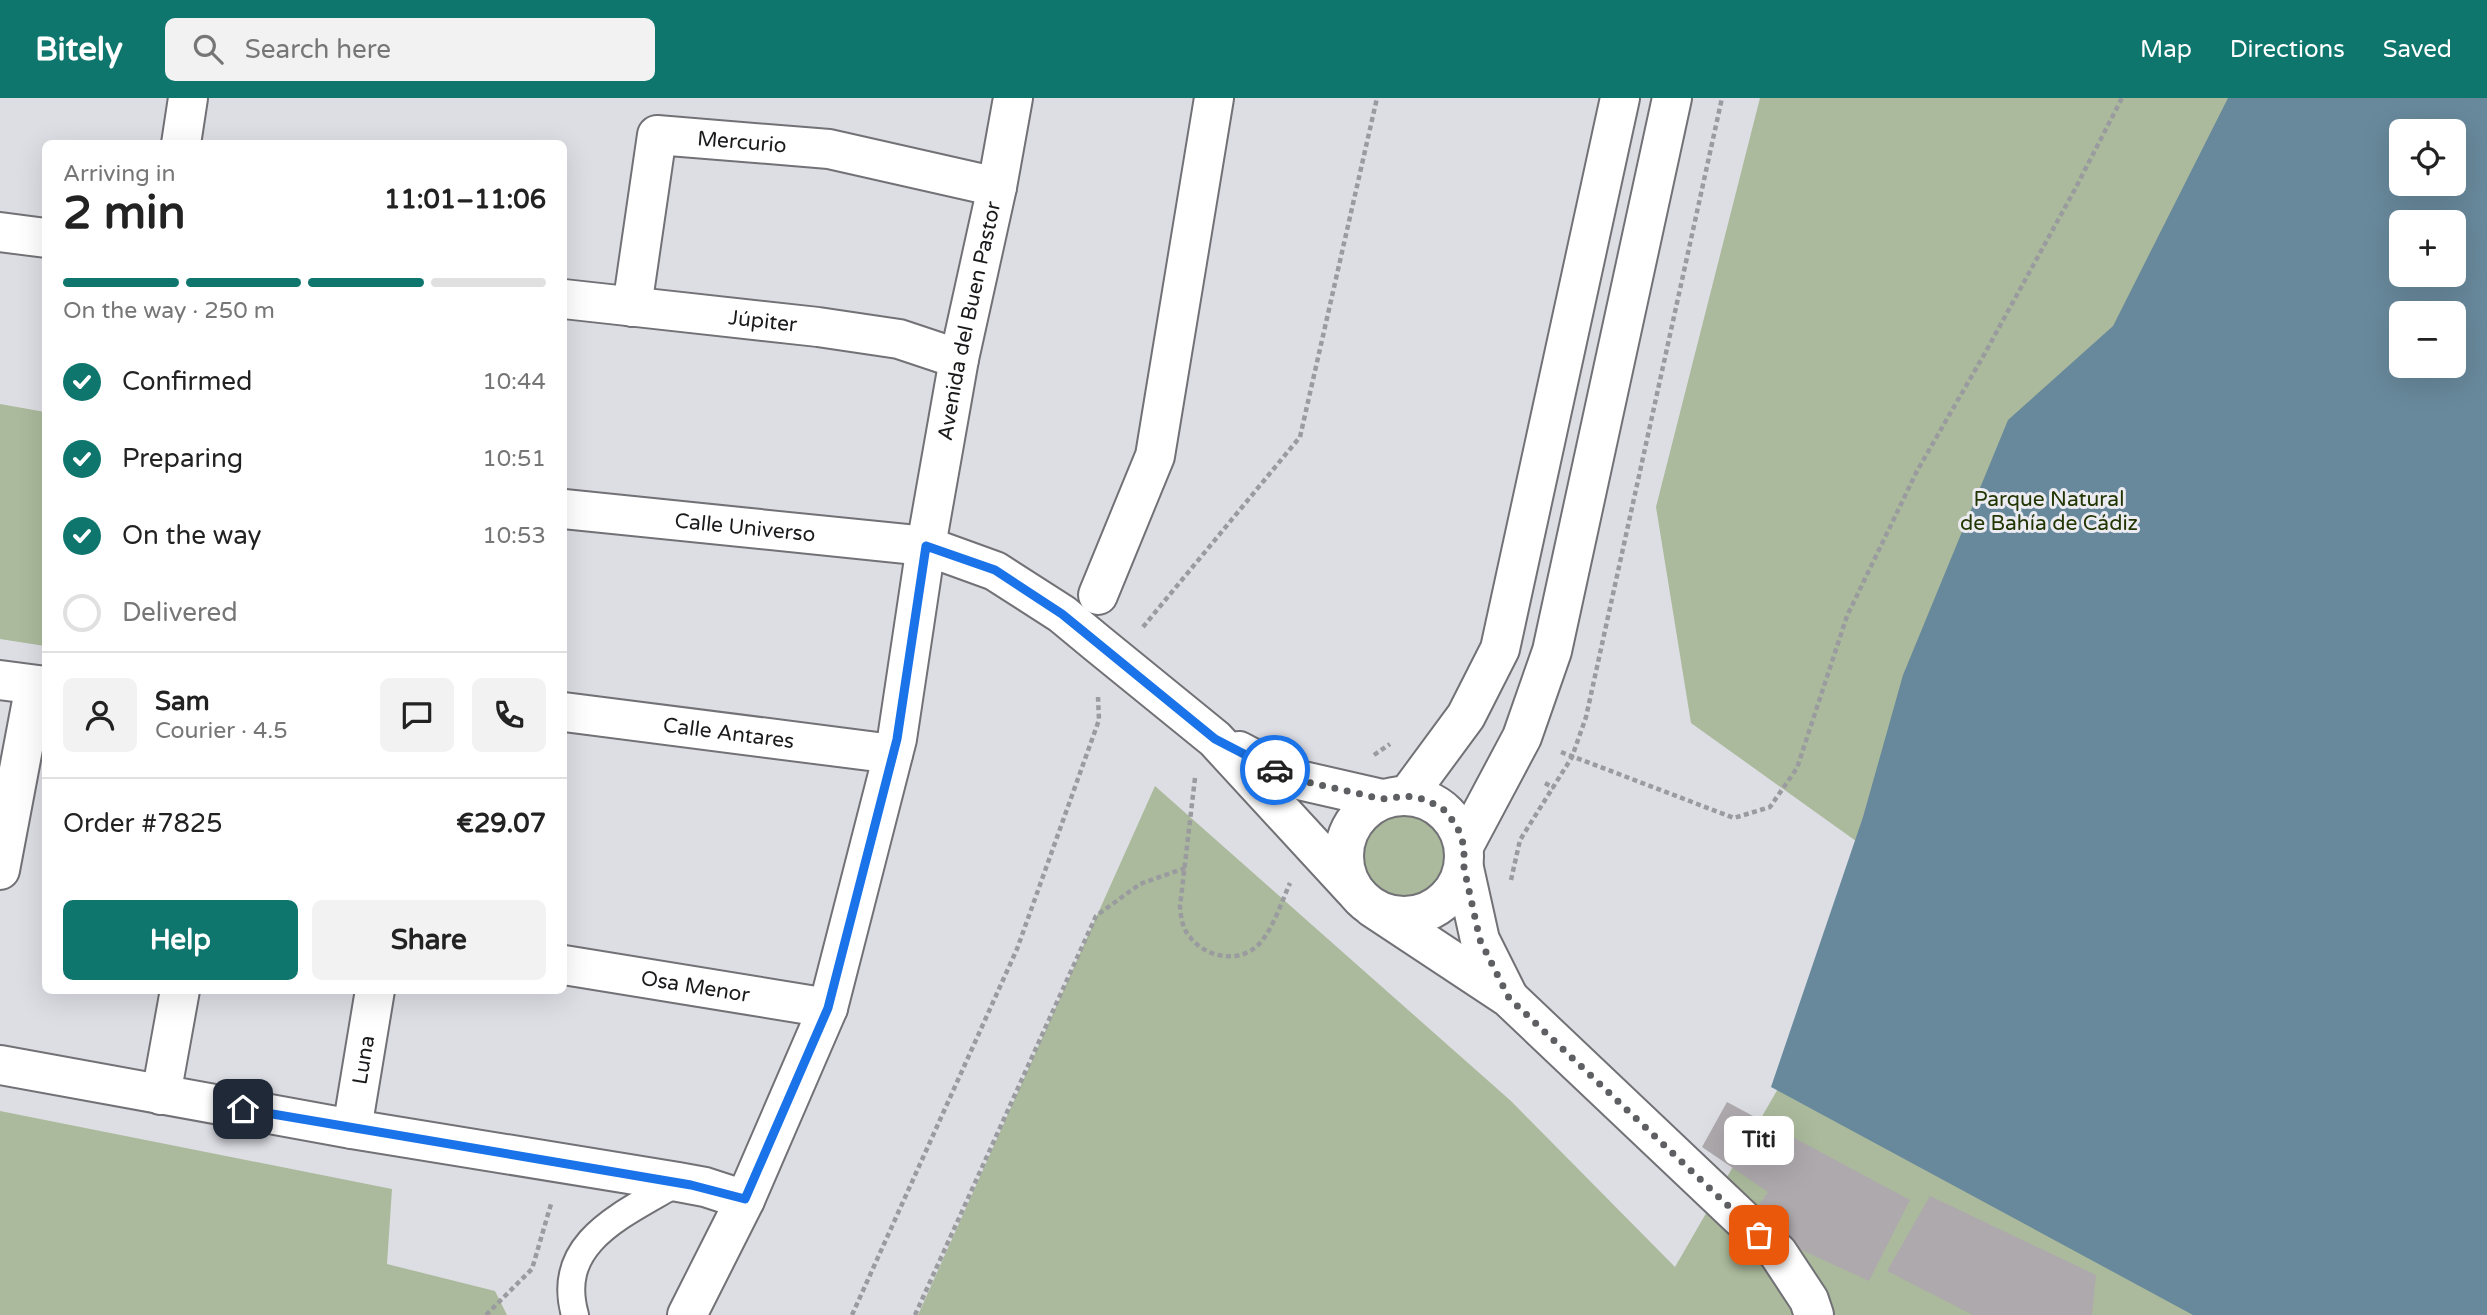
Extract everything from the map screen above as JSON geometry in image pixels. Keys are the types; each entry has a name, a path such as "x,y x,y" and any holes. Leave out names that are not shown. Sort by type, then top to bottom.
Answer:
{"street":[{"path":"182,140 188,98"},
{"name":"Avenida del Buen Pastor","path":"687,1315 745,1199 828,1008 893,754 959,359 997,187 1013,98"},
{"path":"1098,595 1155,456 1214,98"},
{"path":"1620,98 1500,649 1466,716 1450,737 1394,797 1360,815 1346,838 1343,856 1346,873 1364,899 1392,915 1410,916 1429,911 1446,900 1457,886 1464,857 1522,737 1552,651 1672,98"},
{"name":"Mercurio","path":"632,307 657,135 829,149 997,187"},
{"path":"0,232 42,237"},
{"name":"Júpiter","path":"567,299 818,327 899,339 959,359"},
{"name":"Calle Universo","path":"567,509 926,546 995,570 1062,614 1215,739"},
{"path":"0,870 27,684"},
{"name":"Calle Antares","path":"567,712 893,754"},
{"path":"1215,739 1290,778 1394,797 1427,800 1444,810 1457,826 1480,940 1509,998"},
{"path":"1215,739 1364,899 1509,998 1778,1253 1809,1300 1814,1315"},
{"name":"Osa Menor","path":"567,965 828,1008"},
{"path":"160,1095 179,994"},
{"name":"Luna","path":"352,1129 374,994"},
{"path":"0,1065 352,1129 678,1182 745,1199"}],"lane":[{"path":"575,1315 570,1300 570,1275 586,1245 613,1221 678,1182"}],"path":[{"path":"1143,627 1300,437 1377,98"},
{"path":"1510,884 1520,840 1572,757 1586,717 1722,98"},
{"path":"1572,757 1734,818 1770,807 1797,768 1847,616 1917,471 1998,330 2122,98"},
{"path":"1098,595 1153,636"},
{"path":"852,1315 1017,949 1099,720 1097,643"},
{"path":"1369,758 1410,728 1429,726 1450,737"},
{"path":"1215,739 1194,780 1180,906 1188,935 1199,947 1213,954 1239,956 1259,945 1266,935 1308,840"},
{"path":"1508,764 1554,788"},
{"path":"915,1315 1096,916 1140,884 1185,868"},
{"path":"486,1315 532,1269 562,1162"}],"green space":[{"name":"Parque Natural de Bahía de Cádiz","path":"1760,98 2487,98 2487,1315 918,1315 1155,786 1511,1101 1675,1267 1902,874 1691,723 1656,507"},
{"path":"0,404 42,411 42,646 0,639"},
{"path":"1395,812 1411,812 1434,824 1443,838 1446,855 1443,872 1434,886 1411,898 1395,898 1379,891 1367,879 1360,863 1360,847 1367,831 1379,819"},
{"path":"0,1111 392,1189 387,1264 495,1291 507,1315 0,1315"}],"water":[{"path":"2228,98 2487,98 2487,1315 2193,1315 1771,1087 1863,817 1903,675 2008,420 2113,326"}],"building":[{"path":"1727,1102 1910,1200 1869,1281 1795,1247 1756,1209 1768,1192 1702,1147"},
{"path":"1930,1196 2096,1275 2092,1315 1973,1315 1887,1271"}],"way so far":[{"path":"1275,770 1290,778 1382,799 1407,796 1427,800 1444,810 1457,826 1464,846 1464,868 1480,940 1509,998 1759,1235"}],"place":[{"name":"Titi","path":"1759,1235"}],"route":[{"path":"243,1109 705,1187 745,1199 828,1008 897,739 926,546 995,570 1062,614 1215,739 1275,770"}]}
